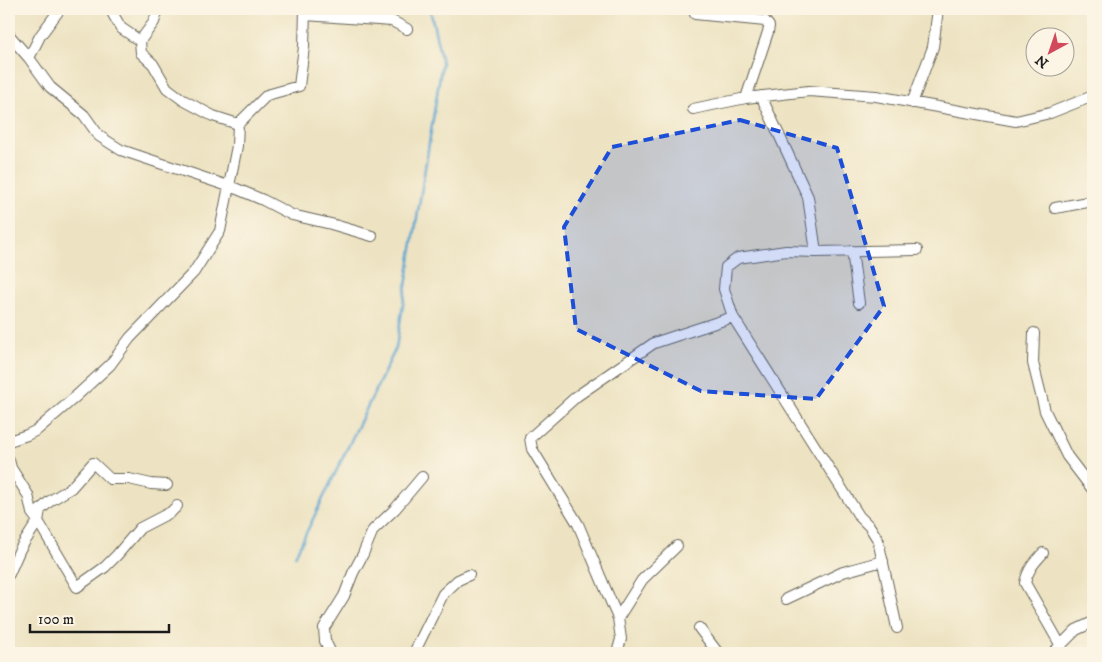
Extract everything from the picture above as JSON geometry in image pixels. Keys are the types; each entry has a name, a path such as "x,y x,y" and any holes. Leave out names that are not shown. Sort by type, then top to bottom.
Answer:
{"street":[{"path":"29,58 40,36 60,9"},
{"path":"110,9 121,28 140,41"},
{"path":"158,9 154,22 140,41 141,53 153,64 167,88 183,100 213,116 238,124"},
{"path":"912,103 933,48 938,9"},
{"path":"9,442 37,430 110,365 130,338 194,272 220,230 237,146 238,124 267,96 299,86 304,48 305,12 392,21 407,29"},
{"path":"695,14 765,21 769,26 746,98"},
{"path":"9,35 50,87 84,115 99,136 121,150 230,187 263,200 292,215 372,236"},
{"path":"693,109 746,98 809,90 876,96 1016,122 1050,113 1093,96"},
{"path":"761,96 808,197 816,252"},
{"path":"1056,208 1093,201"},
{"path":"897,628 878,540 870,527 859,516 733,317 724,290 726,267 738,258 786,250 816,252 917,250"},
{"path":"852,251 859,302"},
{"path":"617,653 621,639 618,618 578,524 532,449 530,438 577,396 654,343 733,317"},
{"path":"1034,332 1033,363 1045,411 1067,456 1093,490"},
{"path":"9,460 11,468 28,495 32,512 77,587 105,567 140,528 170,512 177,506"},
{"path":"9,574 20,549 38,521 40,510 50,501 71,488 93,463 110,480 129,479 166,485"},
{"path":"332,653 324,641 324,628 344,596 373,530 395,509 422,477"},
{"path":"618,618 642,580 677,546"},
{"path":"1044,553 1030,568 1025,583 1061,646"},
{"path":"786,598 843,572 883,562"},
{"path":"414,653 443,594 458,580 469,575"},
{"path":"1053,653 1076,630 1093,622"},
{"path":"699,628 718,653"}],"highlighted area":[{"path":"740,120 837,148 884,306 816,399 701,391 576,329 564,227 612,147"}],"waterway":[{"path":"295,556 396,348 442,63 430,9"}]}
